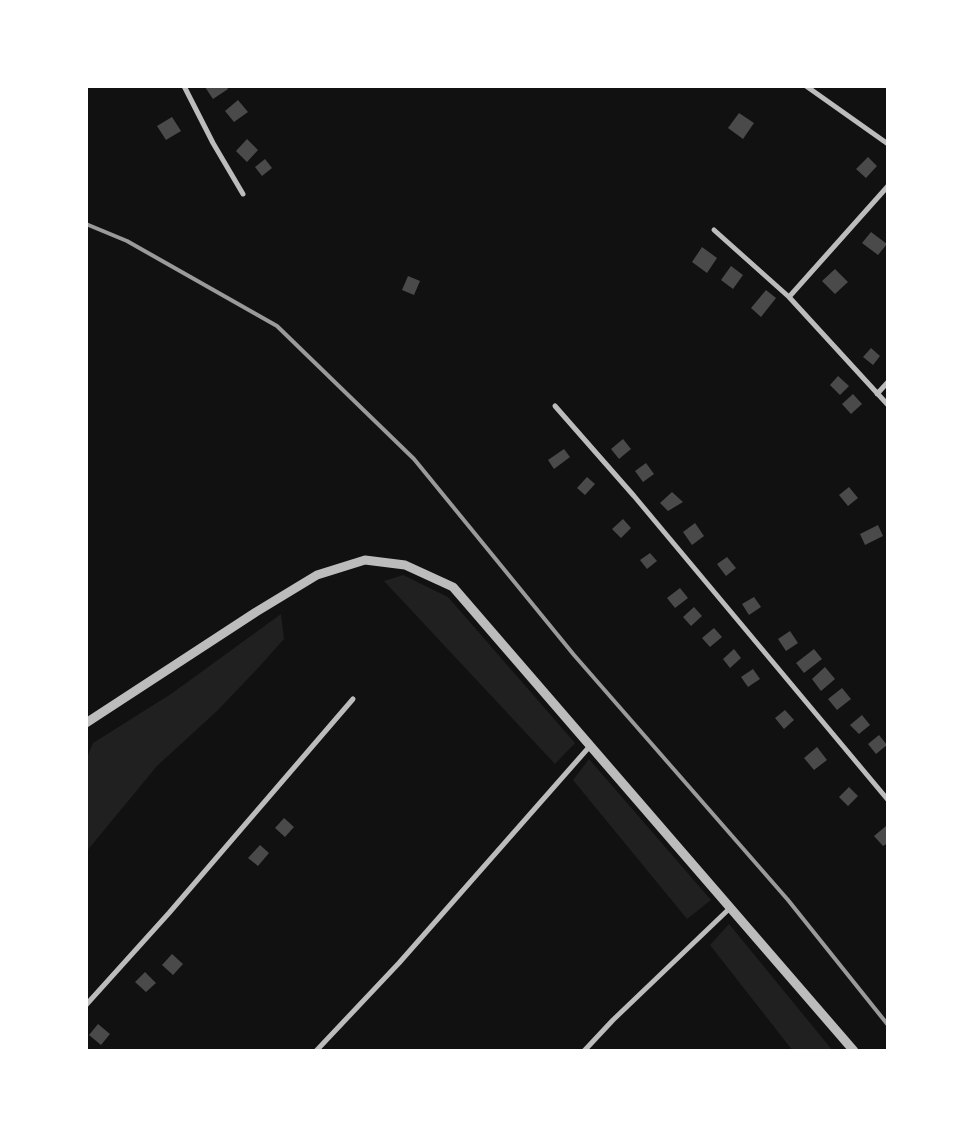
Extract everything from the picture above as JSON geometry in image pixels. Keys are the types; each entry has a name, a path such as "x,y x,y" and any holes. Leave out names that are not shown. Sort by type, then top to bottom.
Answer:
{"street":[{"path":"184,86 213,143 243,194"},
{"path":"806,86 888,144"},
{"path":"789,297 888,186"},
{"path":"714,230 789,297 888,405"},
{"path":"877,394 888,382"},
{"path":"555,406 634,496 888,800"},
{"path":"86,723 317,574 365,560 405,565 453,587 854,1051"},
{"path":"86,1005 353,699"},
{"path":"316,1051 399,963 590,746"},
{"path":"584,1051 613,1020 730,908"}],"shaded area":[{"path":"403,575 448,597 575,743 555,764 384,581"},
{"path":"281,614 284,639 218,710 157,766 86,852 86,760 93,743 171,694"},
{"path":"589,759 711,900 687,919 573,780"},
{"path":"729,924 833,1051 793,1051 710,945"}],"building":[{"path":"226,86 228,89 213,99 205,87"},
{"path":"238,100 248,112 234,122 225,111"},
{"path":"739,113 754,123 743,139 728,128"},
{"path":"172,117 181,131 166,140 157,126"},
{"path":"247,139 258,150 247,162 236,151"},
{"path":"868,157 877,166 866,178 856,169"},
{"path":"265,159 272,168 262,176 255,167"},
{"path":"871,232 887,244 878,255 862,243"},
{"path":"702,247 717,258 707,273 692,262"},
{"path":"731,266 743,275 733,289 721,280"},
{"path":"835,269 848,282 835,294 822,281"},
{"path":"408,276 420,281 414,295 402,290"},
{"path":"766,290 776,298 761,317 751,308"},
{"path":"871,348 880,356 873,365 863,357"},
{"path":"838,376 849,386 840,395 830,385"},
{"path":"853,394 862,404 851,414 842,404"},
{"path":"623,439 631,449 619,459 611,449"},
{"path":"564,449 570,457 554,469 548,460"},
{"path":"646,463 654,474 643,482 635,471"},
{"path":"587,477 595,484 585,495 577,488"},
{"path":"849,487 858,498 848,506 839,495"},
{"path":"672,492 683,502 668,511 660,503"},
{"path":"623,519 631,528 621,538 612,529"},
{"path":"695,523 704,536 692,545 683,532"},
{"path":"878,525 883,536 865,545 860,534"},
{"path":"650,553 657,561 647,569 640,560"},
{"path":"727,557 736,568 726,576 717,564"},
{"path":"680,588 688,598 675,608 667,598"},
{"path":"754,597 761,607 749,615 742,604"},
{"path":"694,607 702,616 691,626 683,617"},
{"path":"714,628 722,637 710,647 702,638"},
{"path":"790,631 798,643 786,651 778,639"},
{"path":"734,649 741,658 730,668 723,659"},
{"path":"814,649 822,659 804,673 796,663"},
{"path":"825,667 835,679 821,691 812,679"},
{"path":"753,669 760,679 748,687 741,677"},
{"path":"842,688 851,699 837,710 828,699"},
{"path":"785,710 794,720 784,729 775,718"},
{"path":"862,715 870,725 859,734 850,725"},
{"path":"879,735 887,745 876,754 868,744"},
{"path":"817,747 827,760 814,770 804,758"},
{"path":"849,787 858,796 848,806 839,797"},
{"path":"284,818 294,827 285,837 275,828"},
{"path":"886,826 888,828 888,843 883,846 874,836"},
{"path":"260,845 269,853 258,866 248,858"},
{"path":"172,954 183,964 173,975 162,965"},
{"path":"145,972 156,983 146,992 135,982"},
{"path":"98,1024 110,1034 101,1045 89,1035"}],"railway":[{"path":"86,224 127,241 277,326 414,459 574,655 788,900 888,1025"}]}
